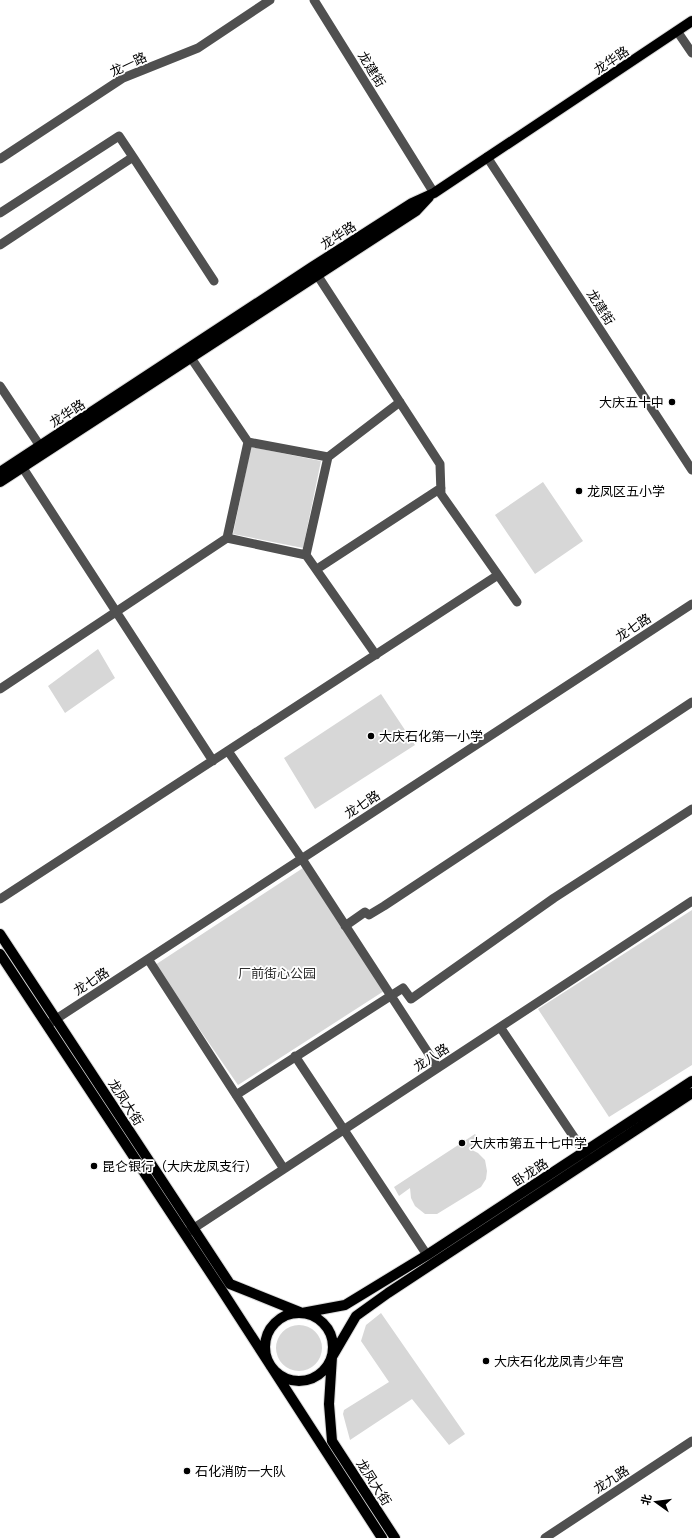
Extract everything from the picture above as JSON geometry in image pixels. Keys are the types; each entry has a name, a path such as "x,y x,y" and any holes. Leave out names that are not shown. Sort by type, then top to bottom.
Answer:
{"main road":[{"name":"龙华路","path":"0,472 20,464 40,446 188,354 315,271 412,203 434,193 692,21"},
{"path":"0,482 20,464 188,354"},
{"name":"龙凤大街","path":"0,934 194,1228 270,1365 382,1538"},
{"name":"龙凤大街","path":"0,954 185,1234 226,1286"},
{"name":"卧龙路","path":"332,1357 356,1316 587,1156 692,1081"},
{"name":"卧龙路","path":"302,1313 345,1305 692,1093"},
{"path":"226,1286 302,1313 316,1318 328,1328 332,1337 333,1347 332,1357 327,1366 321,1373 313,1378 294,1380 285,1378 270,1365 266,1355 265,1344 270,1329 281,1318 291,1313 302,1313"},
{"name":"龙凤大街","path":"332,1357 329,1404 332,1441 395,1538"}],"street":[{"name":"龙一路","path":"0,159 123,78 198,48 270,0"},
{"name":"龙建街","path":"314,0 434,193"},
{"path":"677,31 692,53"},
{"path":"0,213 119,136 214,281"},
{"path":"0,245 133,157"},
{"name":"龙建街","path":"487,157 692,470"},
{"path":"315,271 440,464 441,494 517,602"},
{"path":"188,354 248,442 328,457"},
{"path":"0,386 40,446"},
{"path":"306,554 328,457 400,402"},
{"path":"0,689 227,538 248,442"},
{"path":"20,464 212,761"},
{"path":"316,569 440,488"},
{"path":"227,538 306,554 376,655"},
{"path":"0,899 498,575"},
{"name":"龙七路","path":"47,1026 692,604"},
{"path":"345,926 365,912 369,915 384,906 692,702"},
{"path":"228,751 302,859 438,1068"},
{"path":"236,1095 403,988 411,999 554,898 692,809"},
{"name":"龙八路","path":"185,1234 692,902"},
{"path":"148,959 284,1169"},
{"path":"500,1027 587,1156"},
{"path":"295,1056 427,1255"},
{"name":"龙九路","path":"545,1538 692,1441"}],"green space":[{"path":"251,447 321,461 303,548 233,534"},
{"path":"543,482 583,541 535,574 495,515"},
{"path":"98,649 115,678 65,713 48,686"},
{"path":"381,694 415,745 315,809 284,758"},
{"name":"厂前街心公园","path":"303,868 384,991 238,1085 155,965"},
{"path":"692,910 692,1065 609,1117 538,1009"},
{"path":"475,1134 481,1142 470,1149 478,1153 485,1160 487,1171 486,1179 481,1187 437,1214 425,1214 415,1206 411,1198 410,1188 399,1196 394,1187"},
{"path":"381,1313 465,1434 449,1445 412,1399 350,1440 343,1414 344,1410 389,1382 361,1341 366,1325"},
{"path":"295,1325 303,1325 312,1329 318,1335 322,1348 318,1361 312,1367 303,1371 295,1371 286,1367 280,1361 276,1352 276,1344 280,1335 286,1329"}],"place":[{"name":"大庆五十中","path":"672,402"},
{"name":"龙凤区五小学","path":"579,491"},
{"name":"大庆石化第一小学","path":"371,736"},
{"name":"大庆市第五十七中学","path":"462,1143"},
{"name":"昆仑银行（大庆龙凤支行）","path":"94,1166"},
{"name":"大庆石化龙凤青少年宫","path":"486,1361"},
{"name":"石化消防一大队","path":"187,1471"}]}
